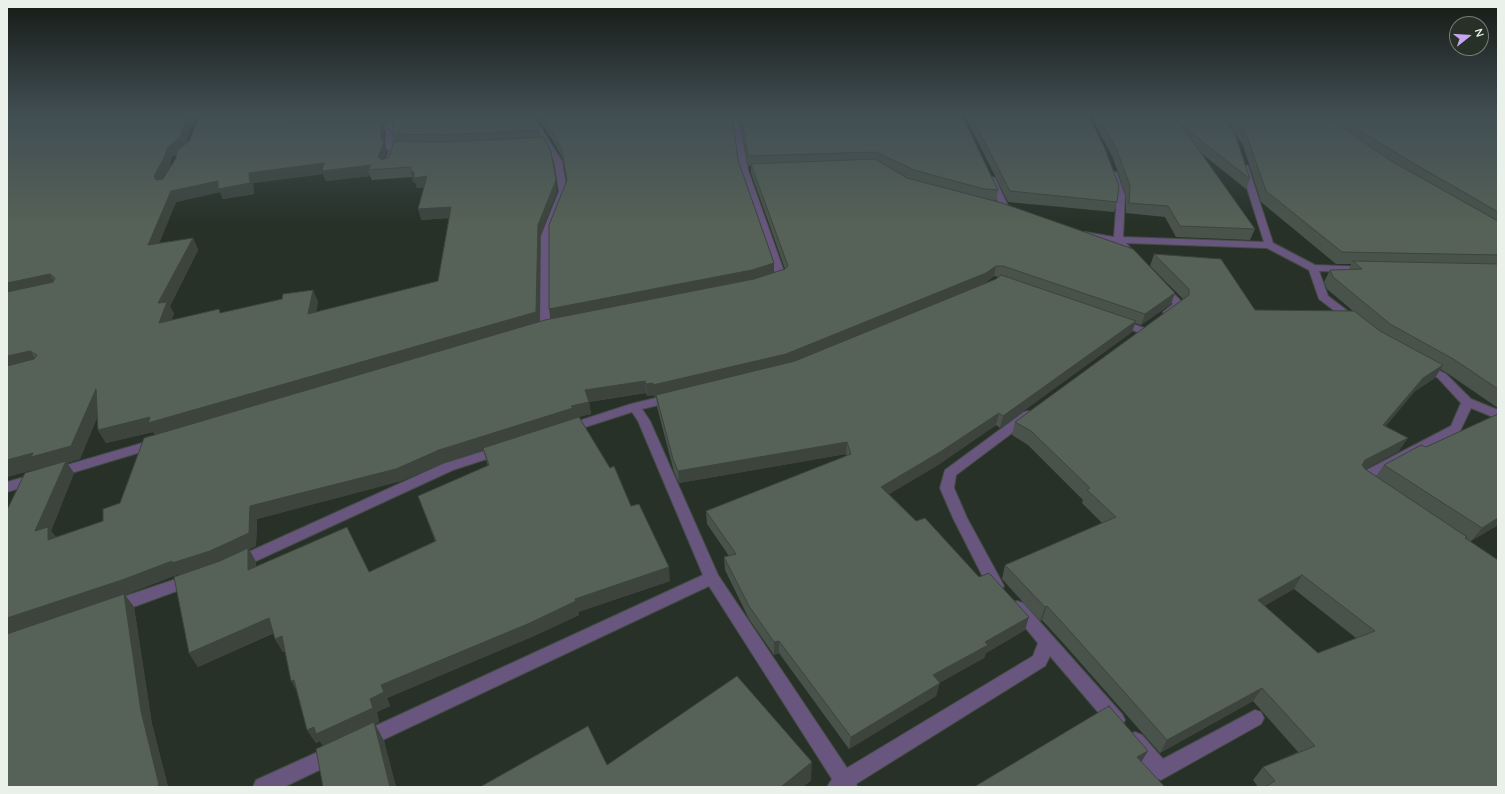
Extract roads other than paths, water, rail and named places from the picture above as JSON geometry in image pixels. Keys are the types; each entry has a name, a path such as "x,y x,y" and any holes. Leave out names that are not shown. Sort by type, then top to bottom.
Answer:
{"street":[{"path":"386,167 393,151"},
{"path":"531,332 549,326 544,261 545,236 563,191 558,161 550,151"},
{"path":"743,151 781,277 761,284"},
{"path":"1241,154 1269,244"},
{"path":"1108,158 1121,196 1118,240 1143,268"},
{"path":"986,168 1006,210 998,208"},
{"path":"1080,235 1118,240 1269,244 1313,268 1375,270"},
{"path":"1313,268 1323,297 1360,326"},
{"path":"1130,340 1179,304 1154,279"},
{"path":"1106,318 1143,331"},
{"path":"1410,358 1442,376 1467,402 1498,415"},
{"path":"553,433 635,407 688,395"},
{"path":"1375,486 1362,478 1456,428 1467,402"},
{"path":"1040,406 950,473 947,488 960,518 992,581 1047,641 1161,771 1254,718"},
{"path":"635,407 644,421 712,578 843,785 1039,661 1047,641"},
{"path":"7,487 167,440"},
{"path":"223,569 448,467 515,445"},
{"path":"99,612 201,577"},
{"path":"263,787 712,578"}]}
